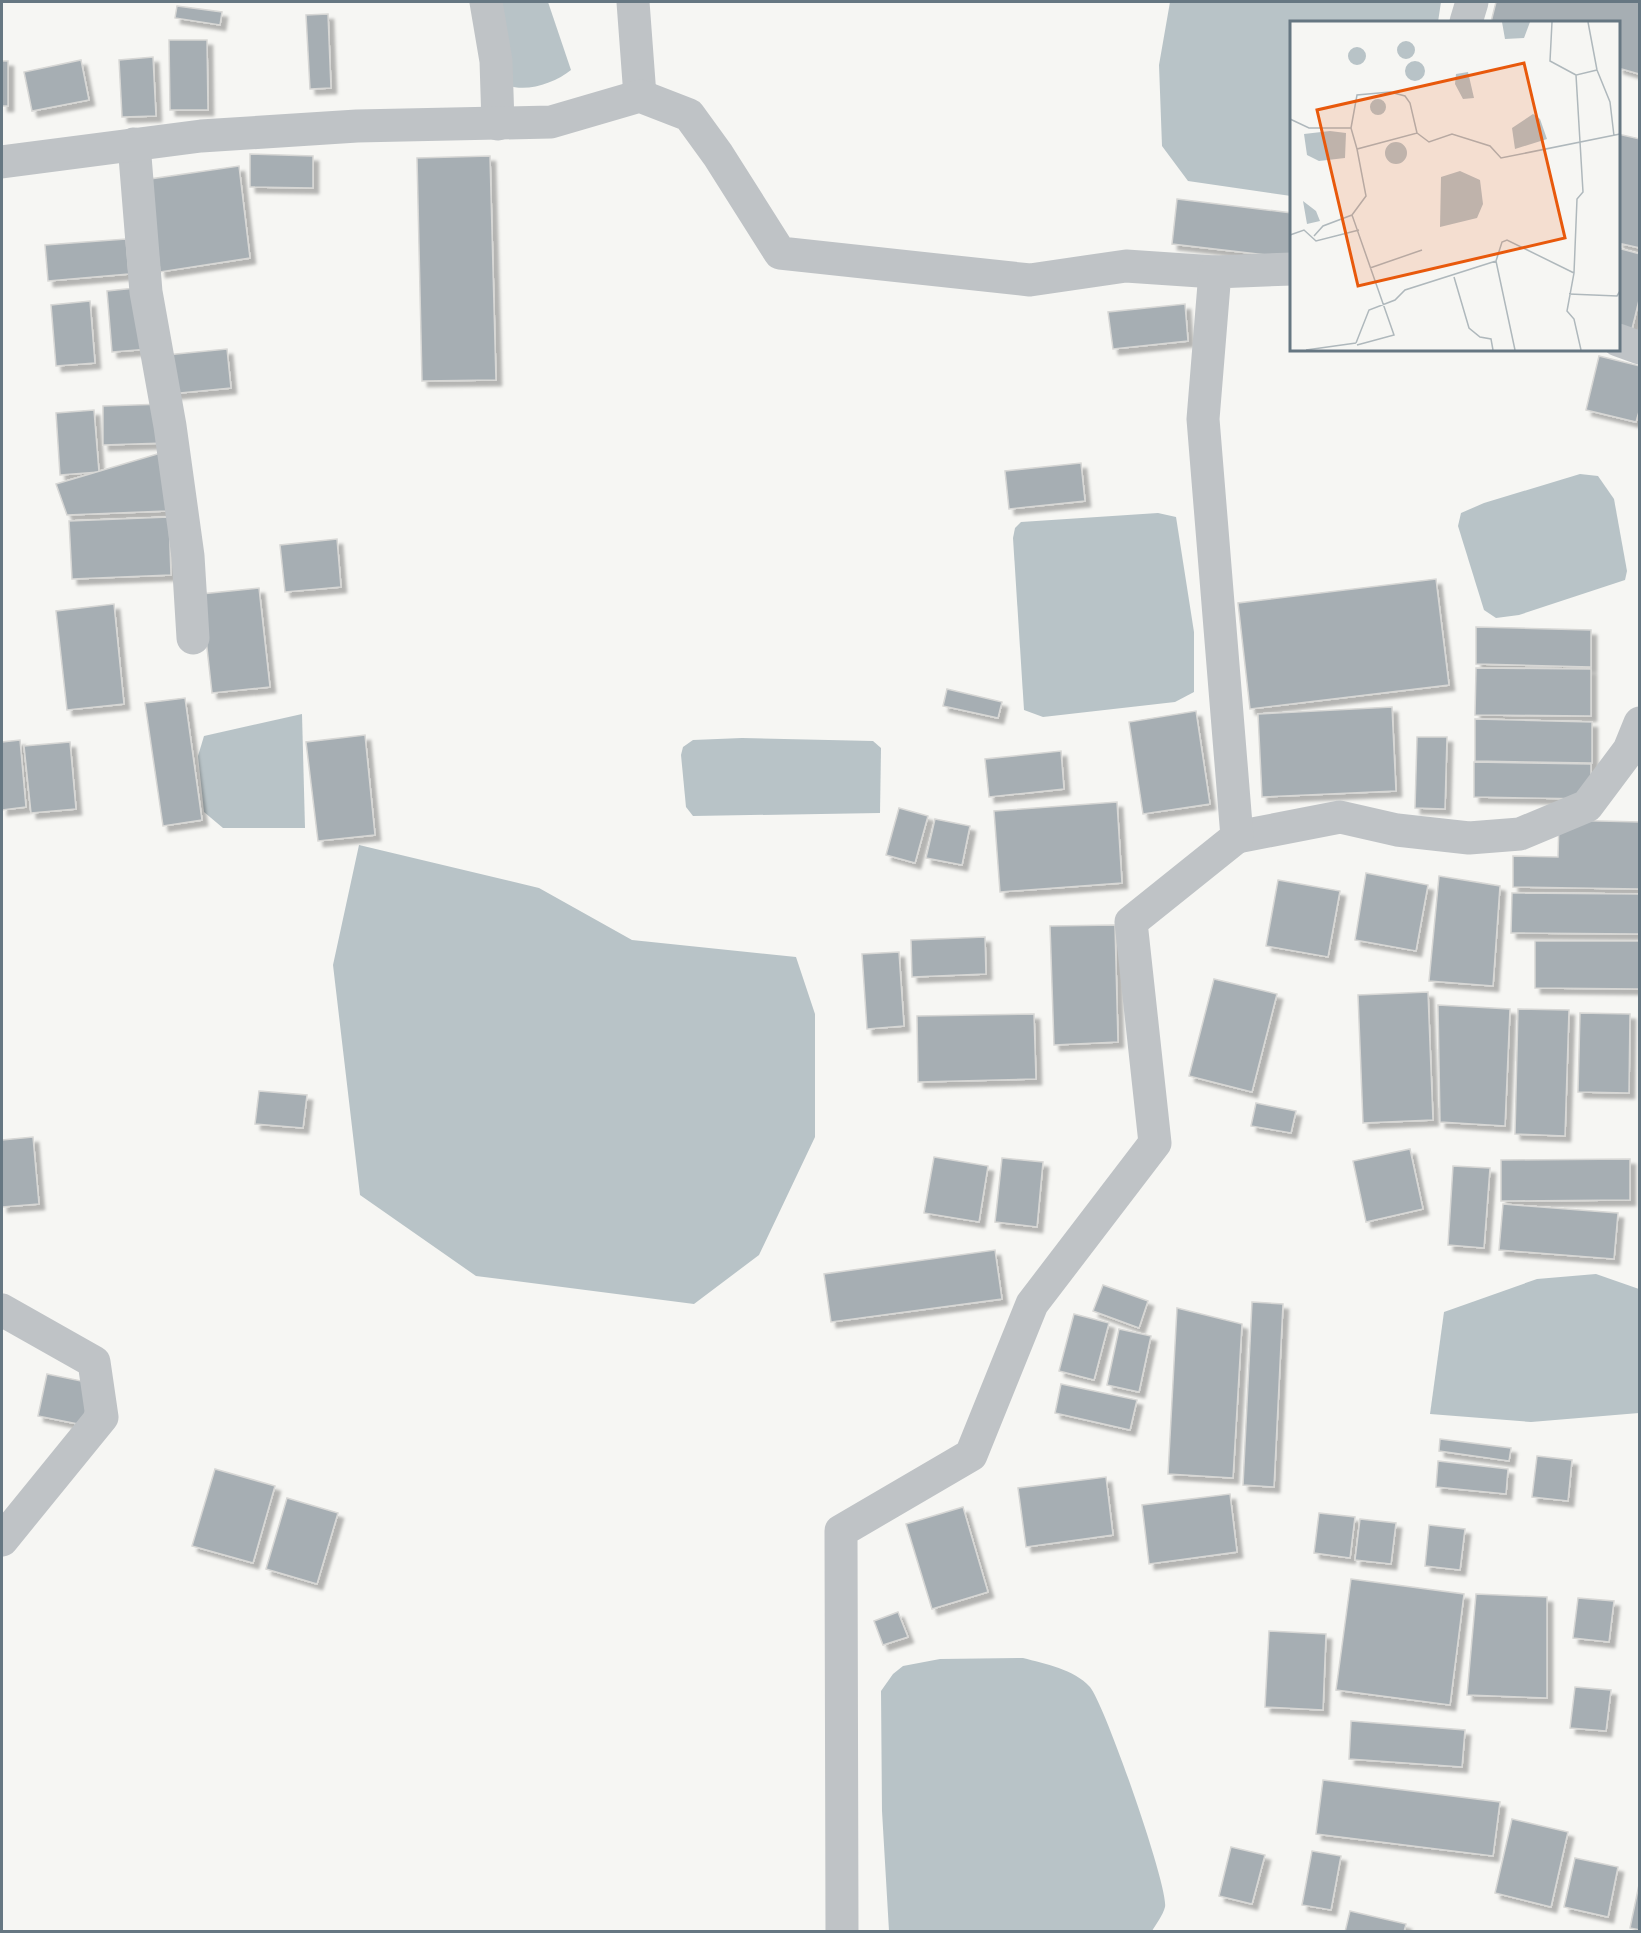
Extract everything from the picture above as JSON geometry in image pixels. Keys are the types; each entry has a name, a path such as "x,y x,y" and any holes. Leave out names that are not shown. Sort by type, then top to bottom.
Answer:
{"street":[{"path":"486,2 496,61 498,124"},
{"path":"633,2 640,96"},
{"path":"1466,21 1472,2"},
{"path":"2,162 201,136 357,126 551,122 640,96 689,115 718,155 780,254 1030,280 1126,266 1215,272 1290,269"},
{"path":"134,144 146,292 170,426 188,556 193,638"},
{"path":"1215,272 1203,419 1237,837"},
{"path":"1620,341 1640,348"},
{"path":"842,1932 840,1531 971,1455 1032,1304 1155,1143 1131,922 1237,837 1340,817 1396,830 1469,838 1520,834 1587,806 1629,750 1640,723"},
{"path":"2,1310 94,1362 102,1417 2,1540"}],"shaded area":[{"path":"492,2 548,2 571,70 549,83 523,88 507,85"},
{"path":"1170,2 1441,2 1438,21 1290,21 1290,196 1188,181 1162,146 1159,65"},
{"path":"1580,474 1598,476 1614,499 1627,571 1625,580 1519,615 1496,618 1484,610 1458,526 1461,513 1484,503"},
{"path":"1158,513 1176,517 1194,632 1194,692 1175,702 1043,717 1024,710 1013,538 1015,528 1021,522"},
{"path":"302,714 305,828 223,828 204,812 198,756 204,736"},
{"path":"742,738 873,741 881,748 880,813 693,816 686,807 681,755 683,747 693,740"},
{"path":"359,845 539,888 632,940 796,957 815,1014 815,1137 759,1255 694,1304 476,1276 360,1195 333,965"},
{"path":"1596,1274 1639,1289 1639,1413 1531,1422 1430,1414 1444,1312 1537,1279"},
{"path":"1023,1658 1059,1668 1076,1676 1090,1687 1098,1701 1147,1834 1164,1893 1163,1913 1152,1931 889,1931 882,1811 881,1691 893,1674 903,1666 940,1659"}],"building":[{"path":"1496,2 1640,2 1639,74 1620,69 1620,21 1491,21"},
{"path":"177,6 222,12 220,25 175,18"},
{"path":"328,14 331,88 310,89 306,15"},
{"path":"169,40 207,40 208,110 170,110"},
{"path":"153,57 156,116 122,117 119,60"},
{"path":"81,60 89,100 32,111 24,72"},
{"path":"2,61 8,61 8,106 2,106"},
{"path":"1620,134 1640,139 1640,248 1620,243"},
{"path":"250,154 313,156 313,188 250,187"},
{"path":"490,156 496,380 422,381 417,158"},
{"path":"239,166 250,258 160,272 150,179"},
{"path":"1177,199 1290,213 1290,258 1172,244"},
{"path":"126,239 129,274 48,281 45,245"},
{"path":"1620,249 1640,254 1640,296 1632,329 1620,326"},
{"path":"145,287 150,349 112,352 107,291"},
{"path":"90,301 95,363 56,366 51,305"},
{"path":"1185,304 1188,341 1113,349 1108,312"},
{"path":"227,349 231,388 170,394 166,355"},
{"path":"1599,356 1640,366 1640,408 1636,422 1586,410"},
{"path":"164,404 165,443 103,445 103,406"},
{"path":"94,410 99,472 60,475 56,413"},
{"path":"164,452 167,511 67,515 56,484"},
{"path":"1081,463 1085,501 1009,509 1005,471"},
{"path":"169,517 171,575 72,579 69,521"},
{"path":"337,539 341,587 285,592 280,545"},
{"path":"1436,579 1449,685 1250,709 1238,603"},
{"path":"259,588 270,687 212,693 201,594"},
{"path":"114,604 124,704 67,710 56,611"},
{"path":"1476,627 1591,630 1591,667 1476,664"},
{"path":"1476,668 1591,669 1591,716 1475,715"},
{"path":"947,689 1002,702 998,718 943,706"},
{"path":"185,698 202,820 163,826 145,703"},
{"path":"1392,707 1396,791 1262,797 1258,714"},
{"path":"1196,711 1210,804 1143,814 1129,722"},
{"path":"1475,719 1592,722 1592,763 1475,761"},
{"path":"365,735 375,835 318,841 306,742"},
{"path":"1417,737 1447,737 1445,809 1415,808"},
{"path":"20,740 26,807 2,810 2,742"},
{"path":"70,742 76,809 31,813 24,746"},
{"path":"1061,751 1064,789 989,797 985,759"},
{"path":"1474,762 1591,764 1591,799 1474,797"},
{"path":"1117,802 1122,883 1000,892 994,811"},
{"path":"899,808 928,816 915,863 886,855"},
{"path":"935,819 970,826 962,865 926,858"},
{"path":"1559,820 1640,822 1640,889 1513,887 1513,856 1558,857"},
{"path":"1366,873 1428,885 1416,951 1355,940"},
{"path":"1439,876 1500,886 1493,986 1429,981"},
{"path":"1278,880 1340,891 1328,957 1266,946"},
{"path":"1512,893 1640,894 1640,934 1511,933"},
{"path":"1115,925 1118,1042 1054,1045 1050,926"},
{"path":"985,937 986,974 912,977 911,940"},
{"path":"1535,941 1640,941 1640,989 1535,988"},
{"path":"899,952 904,1026 867,1029 862,954"},
{"path":"1214,979 1277,994 1252,1092 1189,1076"},
{"path":"1428,992 1433,1120 1363,1123 1358,995"},
{"path":"1438,1005 1510,1009 1505,1126 1440,1122"},
{"path":"1518,1009 1569,1010 1565,1136 1515,1134"},
{"path":"1580,1013 1630,1014 1629,1093 1578,1092"},
{"path":"1034,1014 1036,1079 918,1082 917,1016"},
{"path":"259,1091 307,1095 303,1128 255,1124"},
{"path":"1256,1103 1296,1111 1291,1133 1251,1126"},
{"path":"33,1137 39,1204 2,1207 2,1140"},
{"path":"1410,1149 1423,1209 1366,1222 1353,1161"},
{"path":"934,1157 988,1166 979,1222 924,1213"},
{"path":"1002,1158 1043,1162 1037,1227 995,1222"},
{"path":"1630,1159 1630,1200 1501,1201 1501,1160"},
{"path":"1453,1166 1490,1168 1484,1248 1448,1245"},
{"path":"1503,1204 1618,1213 1614,1259 1499,1250"},
{"path":"995,1250 1002,1299 831,1322 824,1274"},
{"path":"1103,1285 1148,1301 1139,1328 1093,1311"},
{"path":"1252,1302 1283,1304 1274,1487 1243,1485"},
{"path":"1177,1308 1242,1324 1233,1478 1168,1474"},
{"path":"1074,1314 1109,1323 1094,1380 1059,1371"},
{"path":"1119,1329 1151,1336 1139,1392 1107,1385"},
{"path":"47,1374 91,1383 83,1425 38,1416"},
{"path":"1061,1384 1137,1400 1130,1430 1055,1413"},
{"path":"1440,1439 1511,1448 1509,1461 1439,1451"},
{"path":"1537,1456 1572,1460 1568,1501 1532,1497"},
{"path":"1438,1461 1508,1469 1506,1494 1436,1487"},
{"path":"215,1469 275,1486 253,1563 192,1546"},
{"path":"1106,1477 1113,1535 1026,1547 1018,1488"},
{"path":"1230,1494 1237,1552 1149,1564 1142,1505"},
{"path":"287,1498 338,1513 317,1584 266,1569"},
{"path":"963,1507 988,1592 932,1609 906,1524"},
{"path":"1319,1513 1355,1517 1350,1558 1314,1553"},
{"path":"1360,1519 1396,1523 1391,1564 1355,1560"},
{"path":"1429,1525 1465,1529 1460,1570 1425,1566"},
{"path":"1351,1579 1464,1594 1450,1705 1336,1690"},
{"path":"1476,1594 1547,1597 1547,1698 1467,1695"},
{"path":"1578,1598 1614,1601 1609,1642 1573,1638"},
{"path":"898,1612 908,1637 883,1645 874,1621"},
{"path":"1269,1631 1326,1634 1323,1710 1265,1707"},
{"path":"1575,1687 1611,1690 1606,1731 1570,1728"},
{"path":"1351,1721 1465,1730 1462,1767 1349,1759"},
{"path":"1323,1780 1500,1802 1493,1856 1316,1834"},
{"path":"1512,1819 1568,1832 1551,1907 1495,1893"},
{"path":"1231,1847 1265,1855 1252,1904 1219,1896"},
{"path":"1312,1851 1341,1856 1331,1910 1302,1905"},
{"path":"1575,1858 1618,1867 1608,1917 1564,1907"},
{"path":"1640,1880 1640,1930 1630,1928"},
{"path":"1350,1911 1406,1924 1404,1932 1345,1932"}]}
